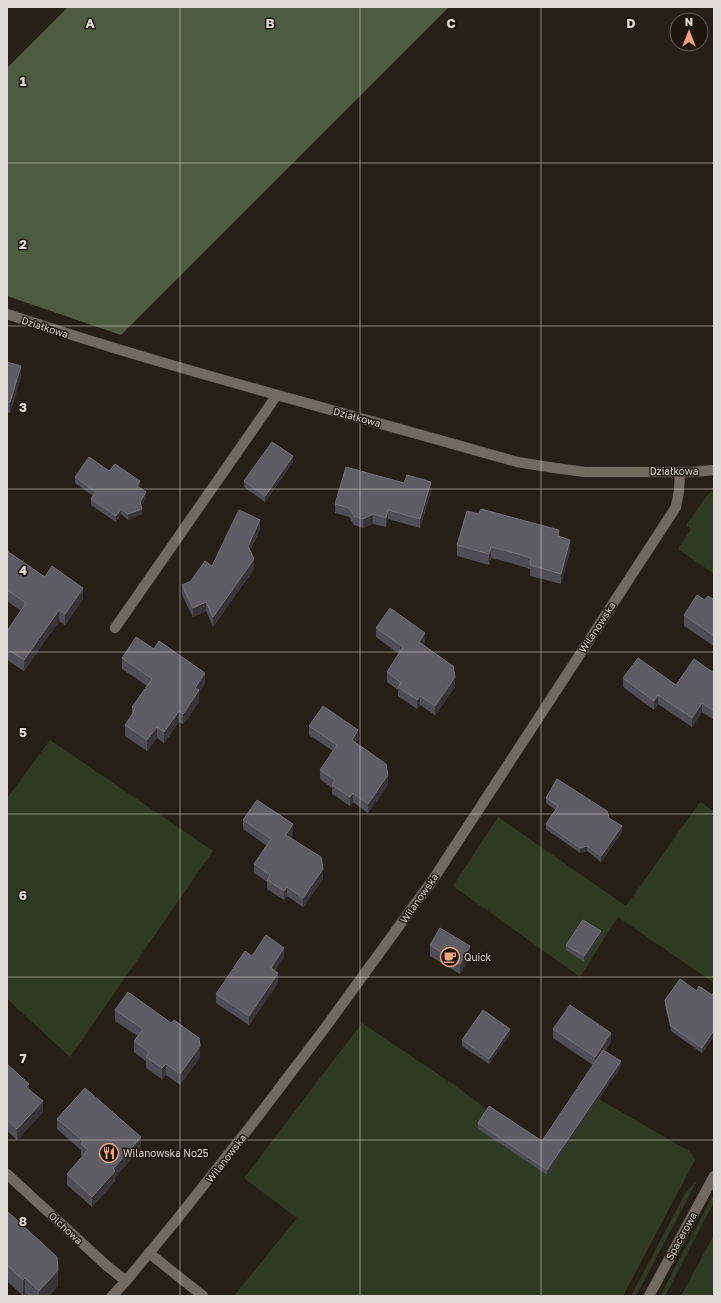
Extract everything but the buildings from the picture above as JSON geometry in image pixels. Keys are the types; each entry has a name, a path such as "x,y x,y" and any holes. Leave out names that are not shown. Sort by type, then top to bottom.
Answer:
{"street":[{"name":"Działkowa","path":"7,314 69,335 517,462 585,472 680,472 714,470"},
{"path":"114,628 277,395"},
{"name":"Wilanowska","path":"112,1296 149,1253 241,1138 322,1032 434,878 676,507 680,472"},
{"name":"Olchowa","path":"7,1174 126,1281"},
{"name":"Spacerowa","path":"649,1296 714,1176"},
{"path":"149,1253 203,1296"}],"green space":[{"path":"68,7 449,7 121,335 7,296 7,68"},
{"path":"714,490 714,574 678,549 691,529 686,525 708,494"},
{"path":"50,740 213,851 70,1057 7,999 7,798"},
{"path":"700,802 714,811 714,983 618,917 580,977 453,886 498,817 626,906"},
{"path":"362,1023 454,1085 489,1111 478,1128 547,1175 599,1099 689,1151 695,1160 623,1296 234,1296 297,1218 244,1178"},
{"path":"697,1181 636,1296 631,1296 686,1192"},
{"path":"714,1196 714,1202 665,1296 660,1296 711,1199"},
{"path":"714,1235 714,1296 681,1296"}],"place":[{"name":"Quick","path":"450,957"},
{"name":"Wilanowska No25","path":"109,1153"}]}
